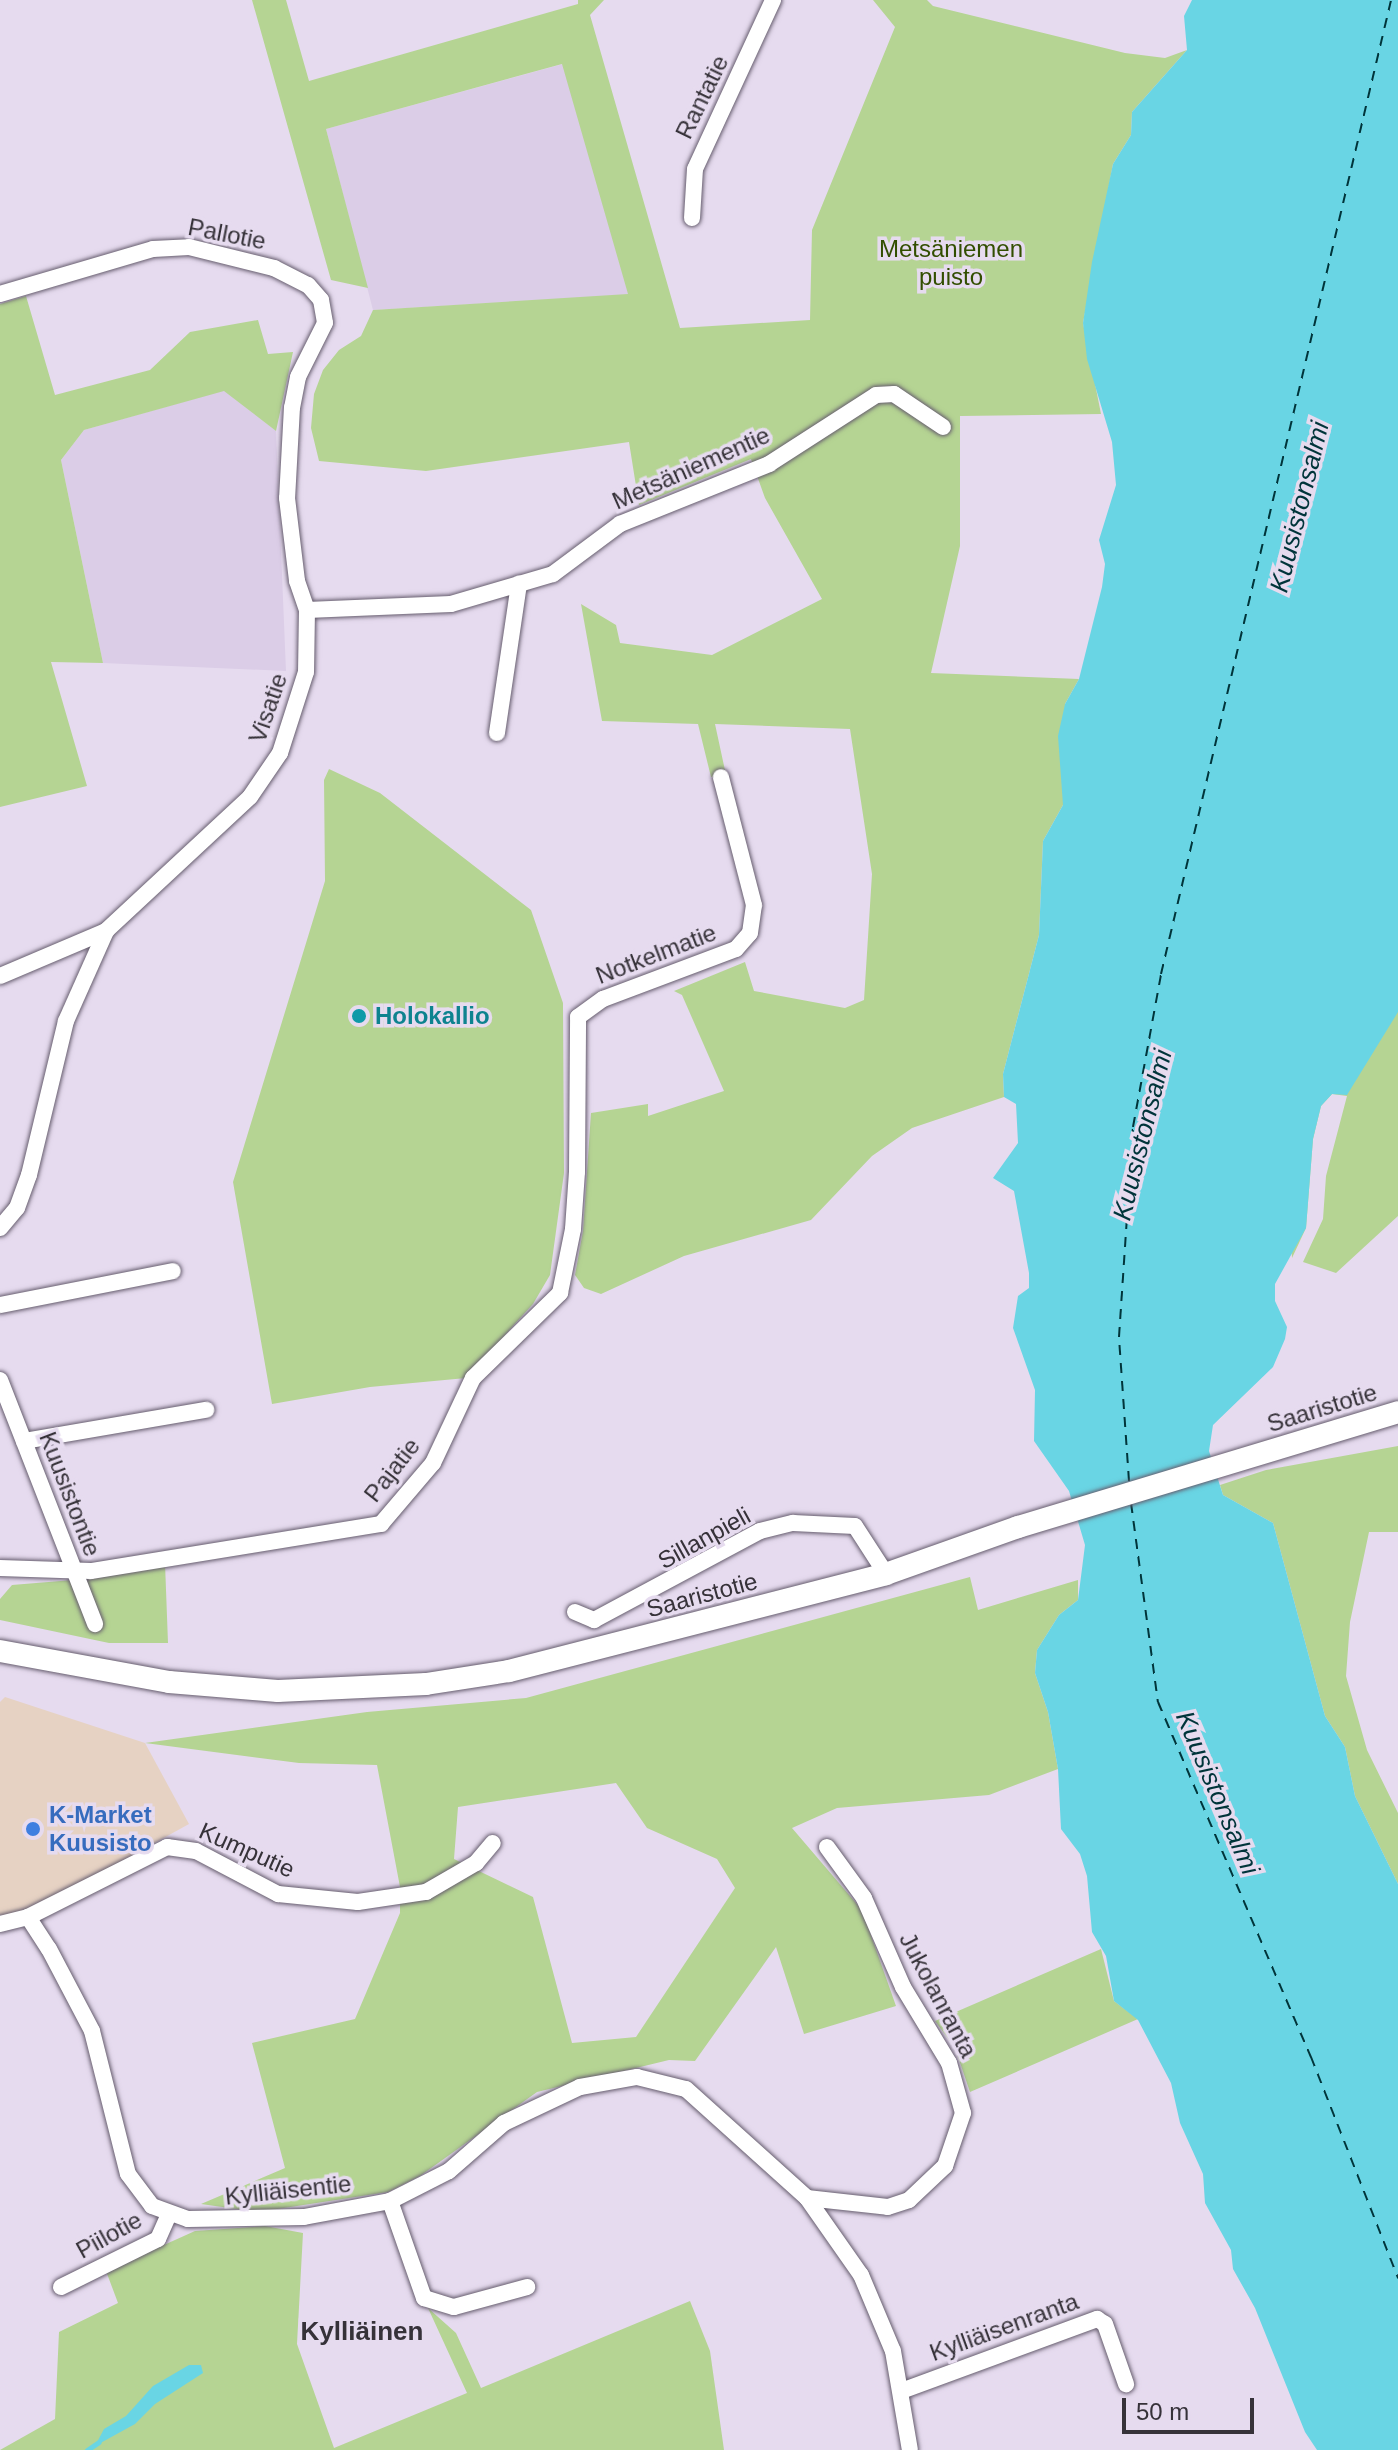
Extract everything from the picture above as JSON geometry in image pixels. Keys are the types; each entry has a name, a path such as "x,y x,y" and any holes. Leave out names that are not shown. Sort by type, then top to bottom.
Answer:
{"main road":[{"name":"Saaristotie","path":"0,1651 200,1685 292,1691 426,1684 586,1654 886,1574 1018,1527 1398,1412"}],"street":[{"name":"Rantatie","path":"692,218 695,169 773,0"},
{"name":"Pallotie","path":"0,294 153,249 189,247 274,268 308,285 321,300 325,323"},
{"name":"Visatie","path":"0,976 106,931 266,778 301,699 307,610 293,547 288,456 298,377 325,323"},
{"name":"Metsäniementie","path":"307,610 451,604 553,574 620,524 769,464 876,395 907,401 943,427"},
{"path":"497,733 519,584"},
{"name":"Notkelmatie","path":"565,1274 577,1172 578,1017 603,999 736,949 754,921 721,777"},
{"path":"0,1228 17,1208 29,1175 66,1021 106,931"},
{"path":"0,1305 173,1271"},
{"name":"Pajatie","path":"0,1568 73,1571 381,1524 433,1463 473,1378 560,1293 565,1274"},
{"name":"Kuusistontie","path":"0,1380 73,1571 85,1587 95,1624"},
{"path":"24,1441 206,1410"},
{"name":"Sillanpieli","path":"575,1612 594,1620 760,1531 793,1523 855,1526 886,1574"},
{"name":"Kumputie","path":"28,1917 149,1851 167,1847 196,1851 278,1894 358,1902 426,1892 476,1863 493,1843"},
{"name":"Jukolanranta","path":"807,2198 888,2207 909,2200 945,2166 963,2113 949,2063 903,1987 864,1898 827,1847"},
{"path":"0,1924 28,1917 92,2031 128,2174 152,2206 169,2214"},
{"name":"Kylliäisentie","path":"169,2214 210,2221 304,2217 390,2201 449,2171 528,2109 580,2087 637,2077 686,2089 709,2104 807,2198 861,2275 904,2390 910,2450"},
{"path":"390,2201 424,2298 454,2307 527,2287"},
{"name":"Piilotie","path":"61,2287 158,2239 169,2214"},
{"name":"Kylliäisenranta","path":"904,2390 1097,2319 1105,2324 1126,2384"}],"shaded area":[{"path":"563,64 629,295 373,310 326,129"},
{"path":"225,390 276,431 286,671 103,663 61,460 84,430"},
{"path":"5,1697 145,1743 189,1824 26,1914 0,1915 0,1702"}],"green space":[{"name":"Metsäniemen puisto","path":"252,0 286,0 309,81 578,4 578,0 604,0 590,15 680,328 810,320 812,230 895,27 873,0 927,0 933,6 1125,53 1165,58 1187,50 1132,112 1131,135 1113,164 1083,323 1101,414 960,416 960,546 931,673 1079,679 1065,704 1063,805 1043,841 1039,935 1003,1074 1004,1097 912,1128 872,1156 811,1220 684,1256 601,1294 584,1288 575,1275 583,1231 591,1113 648,1104 648,1116 724,1091 682,995 674,991 745,962 754,991 845,1008 864,1000 872,874 850,729 715,724 726,775 711,777 698,724 602,721 581,604 616,625 620,643 712,655 822,599 765,498 751,459 639,505 629,442 426,471 319,461 311,428 314,394 323,370 339,350 361,336 373,310 628,294 562,64 326,129 368,288 331,280"},
{"path":"26,296 55,395 150,370 190,332 258,320 268,354 293,352 276,431 224,391 84,430 61,460 103,663 51,662 87,786 0,807 0,304"},
{"path":"329,769 380,793 531,910 563,1003 564,1173 550,1275 533,1304 466,1378 370,1387 272,1404 233,1182 325,881 324,780"},
{"path":"1398,826 1398,1216 1336,1273 1303,1262 1323,1219 1326,1176 1347,1096 1332,1094 1321,1106 1313,1139 1306,1228 1292,1258 1285,1090"},
{"path":"1398,1446 1398,1532 1369,1532 1350,1622 1346,1676 1367,1750 1398,1813 1398,1884 1355,1796 1345,1747 1325,1716 1273,1523 1223,1495 1220,1485 1266,1470"},
{"path":"165,1563 168,1643 109,1643 0,1620 0,1599 12,1585 97,1578"},
{"path":"970,1577 978,1610 1078,1580 1078,1600 1059,1615 1037,1650 1035,1673 1048,1712 1058,1769 989,1795 837,1808 792,1828 862,1910 896,2006 804,2034 776,1947 695,2061 669,2060 537,2092 420,2176 388,2192 258,2212 201,2204 285,2168 252,2043 355,2019 400,1913 400,1887 377,1765 299,1763 145,1743 367,1712 526,1698","holes":["616,1783 647,1828 717,1859 735,1888 636,2037 572,2043 533,1897 454,1859 458,1807"]},
{"path":"1101,1949 1114,2001 1138,2019 970,2092 955,2048 935,2021"},
{"path":"265,2226 303,2233 297,2344 334,2448 467,2393 428,2308 456,2333 481,2388 690,2301 710,2351 724,2450 0,2450 55,2419 59,2332 118,2303 106,2271 195,2231"}],"water":[{"name":"Kuusistonsalmi","path":"1192,0 1398,0 1398,1012 1347,1095 1332,1094 1321,1106 1313,1139 1306,1228 1275,1284 1275,1301 1287,1327 1285,1339 1273,1367 1213,1425 1209,1451 1223,1495 1273,1523 1325,1716 1345,1747 1355,1796 1398,1884 1398,2450 1317,2450 1305,2432 1255,2308 1233,2269 1231,2250 1205,2203 1203,2174 1180,2123 1171,2083 1138,2020 1114,2001 1106,1956 1092,1932 1087,1876 1080,1854 1061,1829 1058,1769 1048,1712 1035,1673 1037,1650 1059,1615 1078,1600 1085,1545 1069,1491 1034,1441 1035,1390 1013,1328 1018,1296 1029,1288 1029,1273 1014,1191 993,1178 1018,1143 1016,1104 1004,1097 1003,1074 1039,935 1043,841 1063,805 1058,736 1065,704 1079,679 1102,587 1105,564 1099,540 1116,485 1112,442 1087,359 1083,323 1092,262 1113,164 1131,135 1132,112 1187,50 1184,16"},
{"path":"189,2365 201,2365 203,2373 155,2404 135,2424 95,2446 104,2429 126,2416 153,2386"}],"waterway":[{"path":"87,2450 99,2442"}],"ferry route":[{"path":"1129,1481 1119,1337 1133,1127 1161,974 1391,0"},
{"path":"1131,1503 1158,1702 1311,2057 1398,2278"}],"place":[{"name":"Holokallio","path":"359,1016"},
{"name":"K-Market Kuusisto","path":"33,1829"}],"district":[{"name":"Kylliäinen","path":"362,2332"}]}
